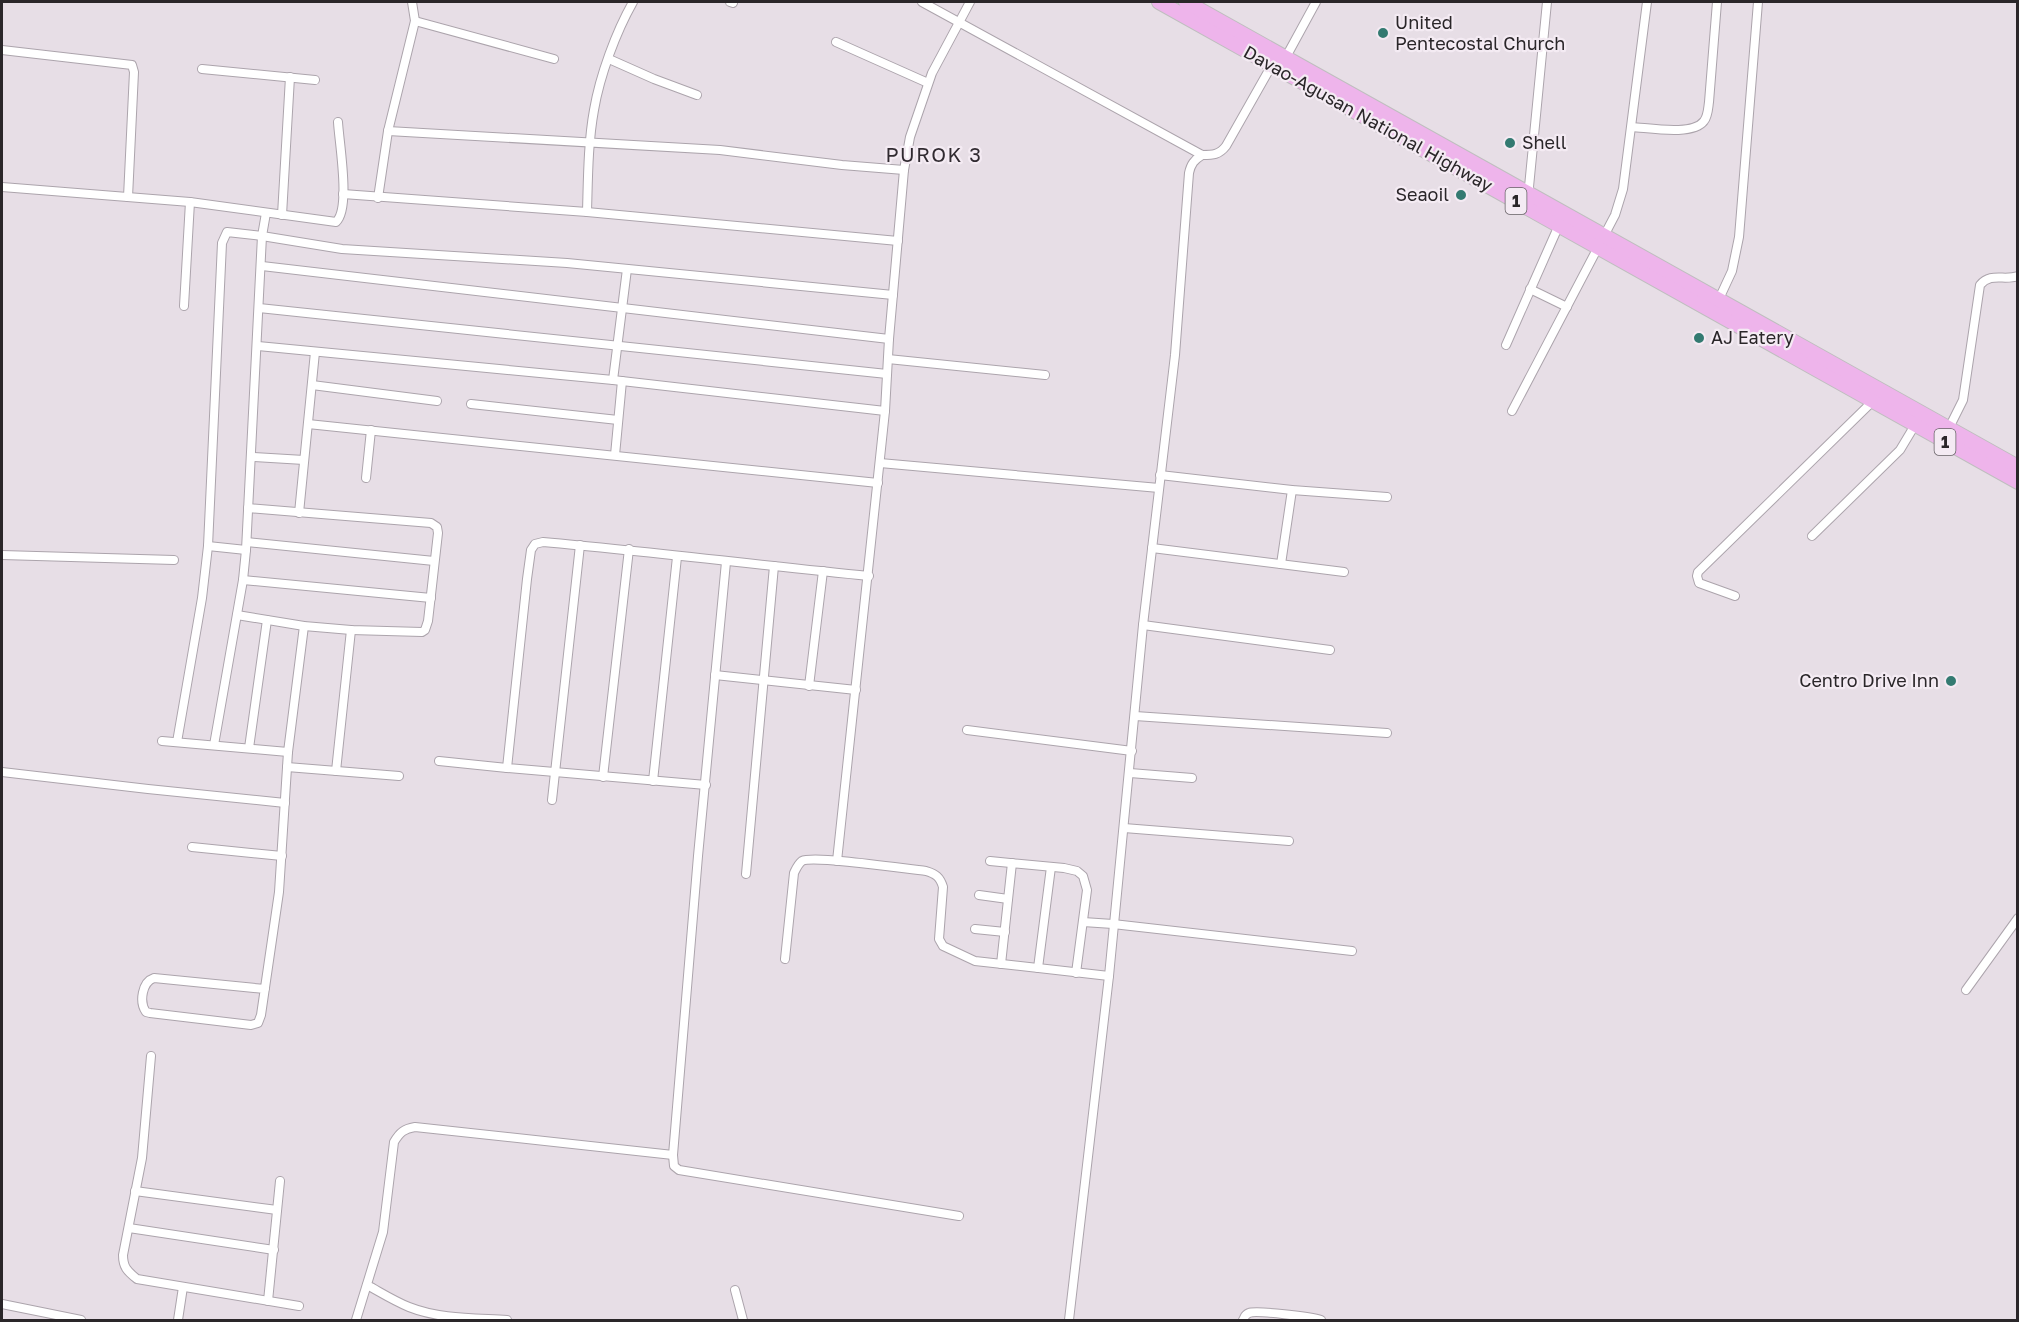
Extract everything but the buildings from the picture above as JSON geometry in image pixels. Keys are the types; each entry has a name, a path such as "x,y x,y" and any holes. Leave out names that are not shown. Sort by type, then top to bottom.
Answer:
{"highway":[{"name":"Davao-Agusan National Highway","path":"1158,2 1278,58"},
{"name":"Davao-Agusan National Highway","path":"1186,2 1278,58 1945,434 2018,482"},
{"name":"Davao-Agusan National Highway","path":"1527,199 1559,225 1602,241 1719,299 1750,324 1872,402 1915,425 1945,434 2018,467"}],"street":[{"path":"378,198 388,131 415,21 412,2"},
{"path":"587,212 594,109 609,59 633,2"},
{"path":"922,2 1202,155 1214,155 1226,147 1278,58 1316,2"},
{"path":"837,861 880,464 904,170 910,137 928,83 970,2"},
{"path":"1527,199 1547,2"},
{"path":"1512,411 1621,202 1647,2"},
{"path":"1632,127 1683,130 1695,129 1703,122 1709,102 1717,2"},
{"path":"1719,299 1732,271 1739,237 1758,2"},
{"path":"415,21 554,59"},
{"path":"836,42 928,83"},
{"path":"2,50 132,65 134,72 128,197"},
{"path":"609,59 697,95"},
{"path":"202,69 315,80"},
{"path":"282,215 290,77"},
{"path":"2,187 190,202 336,222 341,214 343,194 338,122"},
{"path":"388,131 720,150 904,170"},
{"path":"1069,1320 1109,976 1143,625 1175,355 1189,173 1191,165 1202,155"},
{"path":"343,194 587,212 898,241"},
{"path":"184,306 190,202"},
{"path":"214,745 247,546 262,236 266,213"},
{"path":"1506,345 1559,225"},
{"path":"177,742 202,598 208,546 222,243 227,232 342,249 567,263 893,295"},
{"path":"262,266 481,293 516,294 623,306 889,339"},
{"path":"615,455 618,420 618,345 627,269"},
{"path":"1945,434 1963,400 1980,285 1984,280 1992,277 2014,278 2018,276"},
{"path":"1530,289 1567,308"},
{"path":"259,308 887,374"},
{"path":"258,346 618,381 885,411"},
{"path":"299,513 315,352"},
{"path":"888,359 1045,375"},
{"path":"312,386 437,400"},
{"path":"1735,596 1699,583 1696,576 1698,572 1872,402"},
{"path":"471,404 618,420"},
{"path":"308,424 878,483"},
{"path":"1812,536 1900,450 1915,425"},
{"path":"366,478 371,430"},
{"path":"252,457 304,460"},
{"path":"880,464 1159,489"},
{"path":"1160,475 1387,497"},
{"path":"1281,564 1292,489"},
{"path":"237,615 304,626 422,632 427,626 438,533 437,527 430,523 248,508"},
{"path":"507,768 531,550 539,542 629,549 676,557 868,576"},
{"path":"552,800 580,545"},
{"path":"208,546 247,546 434,561"},
{"path":"1152,548 1344,572"},
{"path":"603,777 629,549"},
{"path":"2,555 174,560"},
{"path":"653,781 676,557"},
{"path":"726,562 698,856 673,1155 674,1167 679,1170 959,1216"},
{"path":"746,874 774,566"},
{"path":"809,686 823,571"},
{"path":"243,580 431,598"},
{"path":"249,748 267,620"},
{"path":"1143,625 1330,650"},
{"path":"265,988 154,978 144,987 143,1006 146,1012 150,1013 250,1025 258,1023 260,1019 265,988 282,856 288,752 304,626"},
{"path":"336,771 351,630"},
{"path":"715,675 856,690"},
{"path":"1135,716 1387,733"},
{"path":"967,730 1131,752"},
{"path":"162,741 288,752"},
{"path":"439,761 706,785"},
{"path":"287,767 399,776"},
{"path":"2,772 285,802"},
{"path":"1130,773 1192,778"},
{"path":"1124,828 1289,841"},
{"path":"192,847 282,856"},
{"path":"785,959 794,873 797,866 801,861 837,861 936,874 943,887 939,939 943,946 975,961 1109,976"},
{"path":"990,861 1077,871 1083,876 1087,890 1076,973"},
{"path":"1001,964 1012,863"},
{"path":"1038,968 1051,867"},
{"path":"979,895 1008,899"},
{"path":"1966,990 2018,918"},
{"path":"1083,922 1352,951"},
{"path":"975,929 1005,932"},
{"path":"151,1056 142,1158 123,1265 137,1279 299,1306"},
{"path":"356,1320 382,1232 394,1142 399,1133 406,1129 415,1127 673,1155"},
{"path":"268,1301 280,1181"},
{"path":"135,1191 277,1210"},
{"path":"129,1228 274,1250"},
{"path":"367,1285 407,1306 422,1311 470,1318 507,1320"},
{"path":"178,1320 183,1287"},
{"path":"735,1290 743,1320"},
{"path":"2,1304 81,1320"},
{"path":"1243,1320 1251,1312 1321,1320"}],"place":[{"name":"United Pentecostal Church","path":"1383,33"},
{"name":"Shell","path":"1510,143"},
{"name":"Seaoil","path":"1461,195"},
{"name":"AJ Eatery","path":"1699,338"},
{"name":"Centro Drive Inn","path":"1951,681"}],"district":[{"name":"PUROK 3","path":"934,155"}]}
